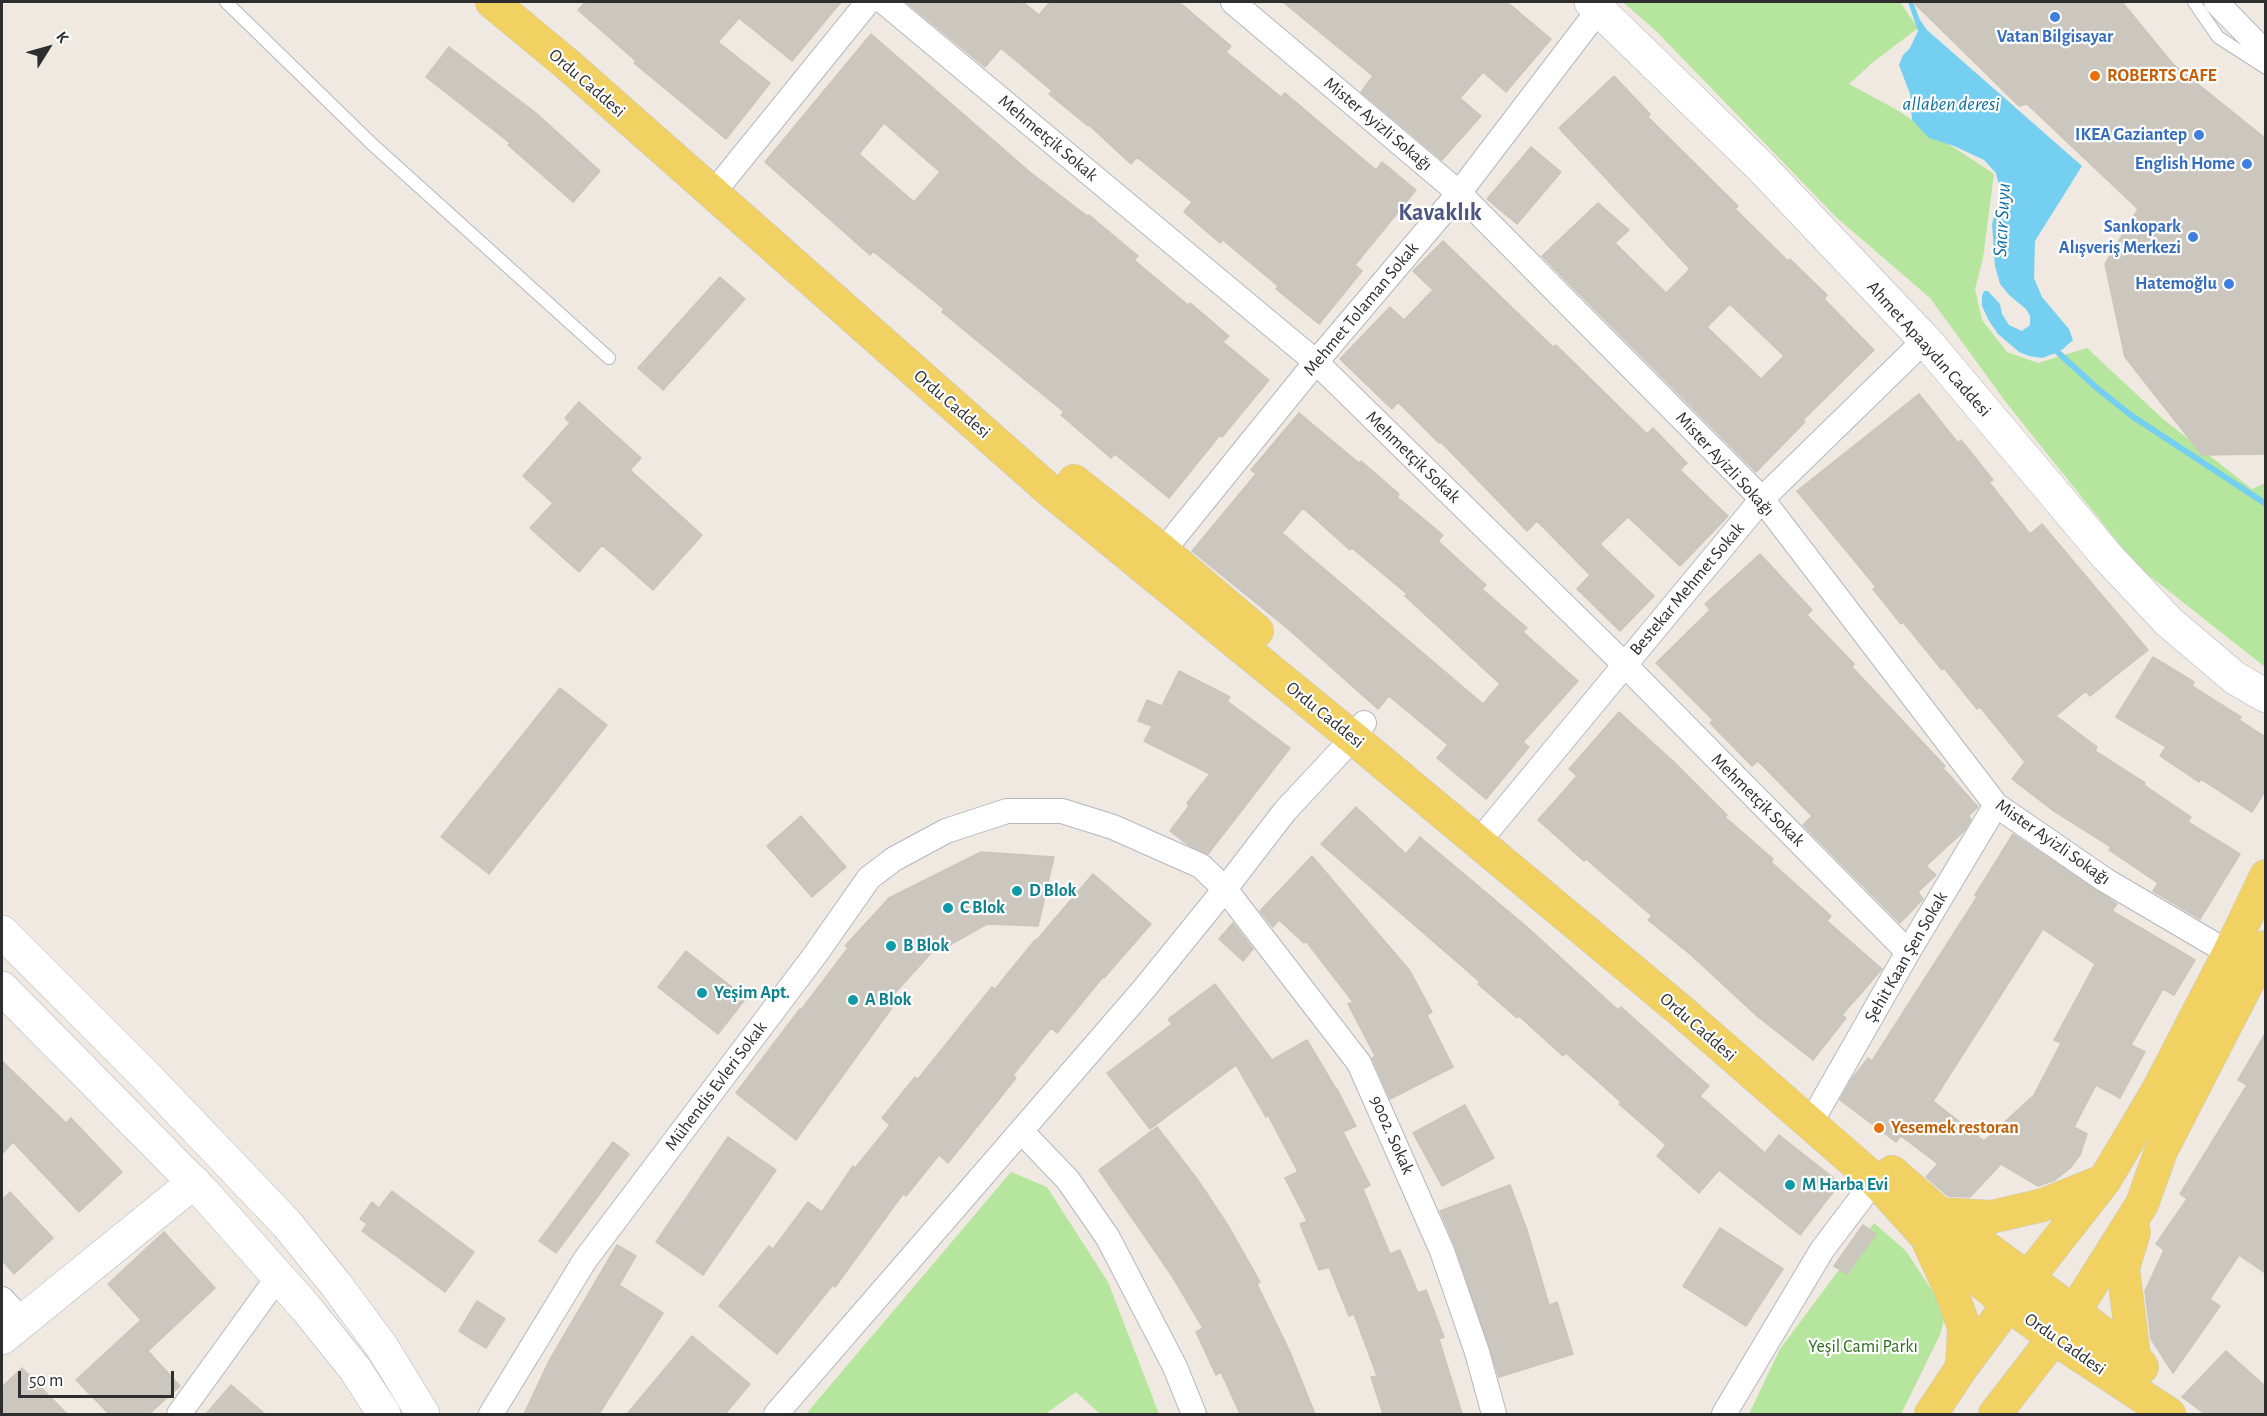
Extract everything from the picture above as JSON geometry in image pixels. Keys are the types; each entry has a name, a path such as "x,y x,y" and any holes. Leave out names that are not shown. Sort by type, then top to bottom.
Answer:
{"main road":[{"name":"Ordu Caddesi","path":"492,2 567,64 1047,488 1359,730 1490,828 1818,1110 2009,1305 2055,1339 2169,1414"},
{"name":"Ordu Caddesi","path":"514,2 1053,466 1163,550 1359,730 1875,1180 1932,1224 2028,1278 2134,1356"},
{"name":"Ahmet Apaaydın Caddesi","path":"1596,5 1761,167 1925,340 2106,555 2169,622 2235,678 2265,696"},
{"path":"1931,1414 1962,1367 2028,1278 2104,1181 2157,1092 2229,953 2265,876"},
{"path":"2,932 143,1073 287,1224 382,1347 423,1414"},
{"path":"2177,1414 2134,1356 2123,1268 2161,1151 2265,947"},
{"path":"2,988 194,1182 306,1308 356,1370 384,1414"},
{"path":"1962,1367 1964,1327 1932,1224 1991,1217 2043,1205 2104,1181"},
{"path":"8,1319 194,1182"},
{"path":"1995,1414 2074,1312 2142,1204"}],"street":[{"path":"722,182 868,2"},
{"name":"Mehmetçik Sokak","path":"884,2 1316,362 1624,664 1908,952"},
{"name":"Mister Ayizli Sokağı","path":"1233,2 1459,193 1762,499 1996,805 2105,880 2229,953"},
{"path":"2216,2 2265,53"},
{"name":"Mehmet Tolaman Sokak","path":"1163,550 1316,362 1459,193 1596,5"},
{"name":"Bestekar Mehmet Sokak","path":"1490,828 1762,499 1925,340"},
{"path":"776,1414 1144,989 1226,889 1285,811 1359,730"},
{"name":"Şehit Kaan Şen Sokak","path":"1818,1110 1908,952 1996,805"},
{"name":"Mühendis Evleri Sokak","path":"491,1414 585,1260 815,955 869,878 894,859 946,831 1007,812 1062,810 1113,827 1201,867 1226,889"},
{"name":"9002. Sokak","path":"1226,889 1359,1063 1442,1251 1477,1352 1494,1414"},
{"path":"1022,1131 1068,1180 1108,1238 1174,1367 1194,1414"},
{"path":"1724,1414 1822,1250 1875,1180"},
{"path":"179,1414 278,1277"}],"lane":[{"path":"226,2 373,145 609,358"},
{"path":"2194,2 2218,37 2265,68"}],"green space":[{"path":"1623,2 1900,2 1918,28 1872,63 1849,84 1897,110 1994,174 1983,258 1975,289 1982,320 2007,352 2038,363 2087,348 2163,419 2252,489 2265,483 2265,667 2137,566 2008,405 1930,298 1837,218 1656,31"},
{"path":"1011,1172 1047,1187 1108,1282 1159,1414 1100,1414 1076,1392 1045,1414 806,1414"},
{"name":"Yeşil Cami Parkı","path":"1874,1223 1906,1251 1946,1312 1940,1335 1901,1414 1749,1414 1780,1349"}],"water":[{"name":"allaben deresi","path":"1908,2 1913,2 1927,30 2082,166 2035,241 2034,278 2042,297 2069,329 2073,340 2053,354 2042,358 2019,352 1998,334 1982,306 1984,291 1988,291 2000,304 2002,314 2009,325 2022,331 2030,325 2030,316 2026,309 2000,284 1995,266 1992,224 2001,194 1996,173 1984,160 1954,146 1929,138 1912,120 1910,94 1899,65 1918,31"}],"building":[{"path":"585,2 841,2 792,61 739,18 718,42 770,83 726,139 634,63 636,61 578,10"},
{"path":"906,2 1023,2 1039,15 1050,2 1179,2 1231,46 1226,52 1281,97 1285,93 1376,170 1382,162 1416,190 1355,265 1362,271 1319,324 1276,289 1278,286 1223,240 1220,243 1184,212 1192,202 1137,157 1131,164 1089,125 1049,94 1052,91 1001,48 985,67"},
{"path":"1283,2 1507,2 1551,39 1506,92 1483,72 1460,98 1481,116 1442,160 1361,92 1373,76"},
{"name":"Sankopark Alışveriş Merkezi","path":"1913,2 2122,2 2173,64 2265,138 2265,454 2202,455 2125,357 2105,264 2138,209 2027,104 2019,106"},
{"path":"871,34 1031,173 1087,216 1089,215 1138,256 1134,260 1229,336 1223,342 1269,380 1222,437 1220,435 1169,498 1115,454 1111,458 1061,415 1064,412 942,312 944,309 873,251 870,255 765,162","holes":["884,123 940,172 914,202 859,154"]},
{"path":"449,47 536,113 600,171 573,202 508,145 510,143 426,77"},
{"path":"1614,76 1650,114 1648,117 1738,206 1735,209 1827,295 1824,299 1874,350 1803,420 1805,422 1756,472 1542,256 1598,203 1629,230 1615,243 1666,293 1690,269 1559,128","holes":["1730,304 1784,356 1761,379 1707,327"]},
{"path":"1531,147 1561,172 1517,224 1487,199"},
{"path":"1443,241 1553,347 1556,345 1647,434 1653,428 1687,463 1680,470 1728,516 1680,566 1628,517 1600,544 1654,596 1620,631 1577,589 1590,575 1537,521 1527,531 1441,442 1439,443 1398,402 1392,409 1340,359 1390,307 1404,320 1433,290 1413,271"},
{"path":"720,277 745,299 663,390 638,368"},
{"path":"1919,394 1958,443 1961,440 1993,480 1989,482 2030,534 2042,524 2148,650 2090,696 2086,691 2056,716 2097,747 2095,751 2145,783 2144,785 2191,817 2188,822 2240,854 2200,919 2153,891 2158,883 2109,850 2111,847 2051,809 2012,779 2025,762 1980,707 1977,709 1903,622 1901,624 1873,589 1876,587 1797,491"},
{"path":"579,402 641,458 630,470 702,535 653,590 602,545 579,572 530,528 553,503 523,476 570,423 565,418"},
{"path":"1299,413 1359,463 1361,461 1399,494 1397,497 1443,535 1438,541 1486,585 1482,589 1527,628 1523,632 1578,681 1523,742 1529,747 1486,799 1437,758 1448,745 1389,696 1378,709 1287,628 1192,551 1256,474 1251,470","holes":["1303,508 1350,550 1352,548 1407,594 1405,596 1500,684 1483,704 1282,533"]},
{"path":"1760,554 1812,610 1807,615 1854,664 1852,667 1945,766 1943,768 1978,807 1968,816 1971,819 1964,831 1926,866 1936,875 1918,892 1923,899 1900,923 1803,825 1812,816 1758,761 1752,766 1710,723 1713,720 1656,663 1710,610 1705,604"},
{"path":"2153,657 2194,682 2192,686 2241,717 2239,720 2265,737 2265,791 2252,812 2201,779 2199,782 2160,756 2166,747 2116,717"},
{"path":"1179,671 1230,697 1227,701 1290,748 1208,854 1188,845 1170,831 1189,806 1187,803 1210,774 1144,741 1152,726 1138,721 1147,700 1162,706"},
{"path":"560,688 607,725 489,874 441,837"},
{"path":"1619,712 1675,763 1727,815 1725,817 1773,859 1771,862 1831,916 1827,921 1882,969 1842,1015 1846,1018 1813,1060 1757,1016 1690,954 1648,920 1652,916 1538,820 1577,776 1569,769"},
{"path":"1356,807 1406,854 1420,837 1527,927 1618,1010 1621,1007 1709,1086 1700,1096 1765,1153 1779,1135 1840,1183 1800,1235 1719,1170 1699,1193 1657,1156 1666,1145 1619,1104 1621,1102 1566,1053 1563,1056 1519,1016 1517,1018 1478,984 1480,982 1321,844"},
{"path":"801,816 846,867 812,897 767,846"},
{"path":"2013,834 2117,904 2112,911 2195,960 2174,995 2163,989 2131,1045 2145,1052 2120,1098 2096,1085 2074,1127 2087,1134 2080,1155 2070,1168 2055,1180 2038,1186 2001,1164 1970,1197 1948,1196 1926,1177 1938,1164 1901,1136 1896,1142 1840,1100 1851,1080 1868,1058 1872,1061 1977,897 1975,895","holes":["2043,929 2095,964 2054,1040 2061,1043 2034,1095 1984,1141 1933,1101"]},
{"path":"981,852 1054,857 1038,926 987,924 948,946 943,940 894,994 899,998 796,1140 736,1093 848,948 845,946 889,898"},
{"path":"1312,856 1410,971 1432,1012 1427,1015 1453,1067 1390,1099 1372,1058 1375,1056 1348,1004 1353,1002 1306,941 1304,943 1279,920 1273,927 1260,911"},
{"path":"1093,874 1151,924 1057,1033 1051,1028 1013,1075 1016,1078 948,1163 939,1155 906,1196 903,1194 835,1287 833,1285 777,1354 719,1306 769,1246 773,1249 808,1202 822,1212 853,1166 855,1168 890,1125 882,1118 915,1077 918,1079 992,987 995,989"},
{"path":"1233,923 1253,949 1243,961 1219,939"},
{"name":"Yeşim Apt.","path":"686,951 746,998 718,1034 658,987"},
{"path":"1215,984 1272,1060 1307,1040 1337,1089 1356,1126 1343,1132 1370,1185 1363,1189 1390,1254 1400,1250 1418,1293 1426,1290 1444,1337 1439,1339 1462,1414 1383,1414 1371,1377 1377,1376 1354,1314 1349,1316 1329,1267 1319,1270 1300,1224 1307,1221 1285,1178 1298,1172 1268,1115 1266,1117 1236,1065 1150,1129 1107,1073 1172,1024 1168,1019"},
{"path":"2265,1034 2265,1273 2239,1255 2210,1299 2220,1306 2173,1373 2151,1339 2145,1291 2164,1250 2156,1244 2187,1199 2180,1194 2247,1085 2238,1080"},
{"path":"2,1061 66,1123 71,1118 122,1172 79,1212 13,1142 2,1154"},
{"path":"1465,1105 1494,1158 1442,1186 1413,1133"},
{"path":"1157,1127 1198,1180 1229,1227 1260,1282 1257,1284 1290,1352 1315,1414 1240,1414 1221,1372 1216,1375 1196,1332 1203,1328 1172,1276 1099,1170"},
{"path":"728,1137 776,1170 703,1275 656,1242"},
{"path":"613,1142 629,1154 556,1253 539,1241"},
{"path":"1510,1185 1527,1230 1549,1305 1557,1302 1573,1354 1499,1377 1455,1246 1440,1211"},
{"path":"392,1191 474,1252 445,1292 362,1231 367,1224 360,1219 372,1202 379,1208"},
{"path":"10,1192 53,1238 14,1274 2,1260 2,1200"},
{"path":"1863,1225 1876,1234 1847,1274 1834,1266"},
{"path":"1720,1228 1783,1269 1746,1326 1683,1286"},
{"path":"164,1232 215,1288 148,1351 180,1386 149,1414 109,1414 76,1380 141,1320 108,1284"},
{"path":"617,1245 636,1256 619,1285 663,1313 599,1414 524,1414 549,1361"},
{"path":"477,1301 505,1319 486,1348 459,1331"},
{"path":"692,1336 750,1384 725,1414 627,1414"},
{"path":"2226,1351 2265,1386 2265,1414 2205,1414 2182,1397"},
{"path":"22,1368 67,1414 2,1414 2,1387"},
{"path":"231,1385 265,1414 206,1414"}],"waterway":[{"name":"Sacır Suyu","path":"2053,348 2132,416 2266,504"}],"place":[{"name":"Vatan Bilgisayar","path":"2055,17"},
{"name":"ROBERTS CAFE","path":"2095,76"},
{"name":"IKEA Gaziantep","path":"2199,135"},
{"name":"English Home","path":"2247,164"},
{"name":"Sankopark Alışveriş Merkezi","path":"2193,237"},
{"name":"Hatemoğlu","path":"2229,284"},
{"name":"D Blok","path":"1017,891"},
{"name":"C Blok","path":"948,908"},
{"name":"B Blok","path":"891,946"},
{"name":"Yeşim Apt.","path":"702,993"},
{"name":"A Blok","path":"853,1000"},
{"name":"Yesemek restoran","path":"1879,1128"},
{"name":"M Harba Evi","path":"1790,1185"}],"district":[{"name":"Kavaklık","path":"1440,213"}]}
